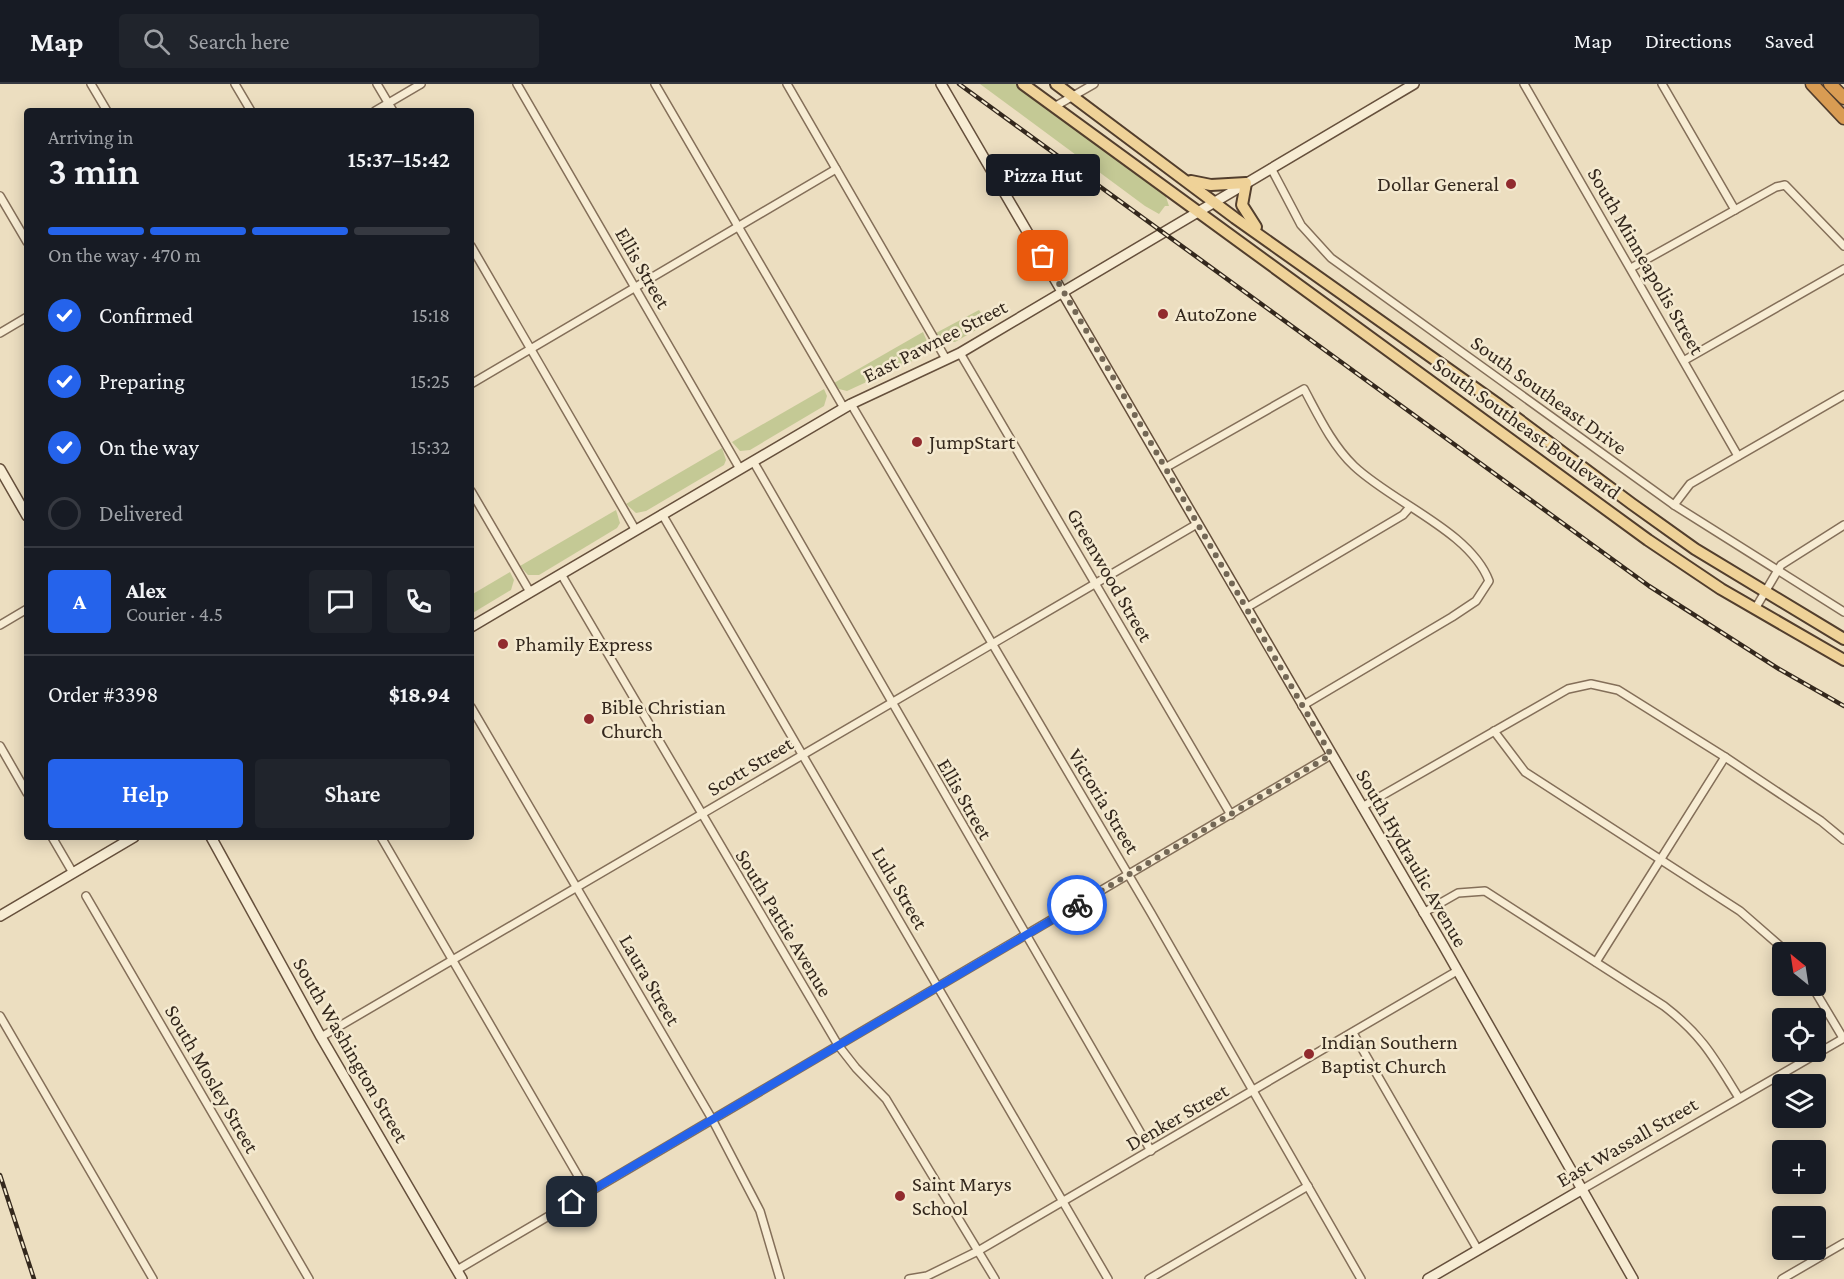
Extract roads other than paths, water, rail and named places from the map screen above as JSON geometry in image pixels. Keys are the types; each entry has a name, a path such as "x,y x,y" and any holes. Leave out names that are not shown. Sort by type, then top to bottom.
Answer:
{"highway":[{"path":"1812,84 1844,118"},
{"path":"1830,84 1844,98"}],"main road":[{"name":"South Southeast Boulevard","path":"1023,84 1647,540 1755,609 1844,660"},
{"name":"South Southeast Boulevard","path":"1056,84 1214,202 1499,405 1632,504 1764,592 1844,639"},
{"path":"1184,179 1211,185 1246,183 1242,205 1263,237"}],"street":[{"path":"91,84 105,108"},
{"path":"235,84 248,108"},
{"path":"377,84 391,108"},
{"path":"380,108 421,84"},
{"name":"Ellis Street","path":"517,84 740,469"},
{"name":"Victoria Street","path":"655,84 737,227 992,643 1129,875 1361,1279"},
{"path":"787,84 946,359"},
{"name":"South Hydraulic Avenue","path":"941,84 1064,292 1633,1279"},
{"path":"1054,107 1094,84"},
{"name":"East Pawnee Street","path":"474,625 848,406 960,353 1414,84"},
{"name":"South Minneapolis Street","path":"1524,84 1685,360 1738,456"},
{"path":"1662,84 1735,210"},
{"name":"South Southeast Drive","path":"1271,168 1301,225 1331,258 1674,505 1844,612"},
{"path":"474,382 836,169"},
{"path":"1631,268 1776,187 1785,185 1844,246"},
{"path":"0,196 24,237"},
{"path":"474,251 635,530"},
{"path":"1685,360 1844,269"},
{"path":"0,333 24,319"},
{"name":"Greenwood Street","path":"960,353 1231,815"},
{"path":"1165,468 1304,389 1341,451 1355,467 1454,538 1483,565 1490,581 1476,601 1302,706"},
{"path":"1674,505 1690,484 1844,395"},
{"name":"Ellis Street","path":"753,461 1151,1151"},
{"path":"0,469 24,511"},
{"path":"474,496 530,592"},
{"path":"1246,608 1403,515 1410,507"},
{"name":"Lulu Street","path":"662,514 1108,1279"},
{"name":"Scott Street","path":"321,1038 803,753 1197,524"},
{"path":"1755,609 1778,569 1844,525"},
{"name":"South Pattie Avenue","path":"561,574 838,1046 886,1099 995,1279"},
{"path":"0,626 24,611"},
{"path":"1362,807 1568,689 1600,684 1618,690 1725,757 1821,821 1844,840"},
{"name":"Laura Street","path":"474,712 712,1119 760,1211 780,1279"},
{"path":"1494,731 1524,772 1753,921 1776,942"},
{"path":"0,746 24,788"},
{"path":"460,1275 588,1193 1331,755"},
{"path":"1596,962 1725,757"},
{"path":"54,840 73,873"},
{"path":"0,916 129,840"},
{"name":"South Washington Street","path":"213,840 321,1038 460,1275"},
{"path":"383,840 588,1193"},
{"path":"1423,913 1458,893 1485,891 1596,962 1691,1027 1708,1048 1739,1098"},
{"name":"South Mosley Street","path":"86,896 309,1279"},
{"name":"Denker Street","path":"909,1279 927,1276 978,1251 1457,971"},
{"path":"1818,996 1844,1038"},
{"path":"0,1017 153,1279"},
{"path":"1353,1033 1478,1250"},
{"name":"East Wassall Street","path":"1430,1278 1844,1038"},
{"path":"1149,1279 1308,1186"},
{"path":"1782,1279 1844,1243"}],"railway":[{"path":"959,84 1649,586 1779,669 1844,706"},
{"path":"0,1175 34,1279"}],"place":[{"name":"Dollar General","path":"1511,184"},
{"name":"Pizza Hut","path":"1043,256"},
{"name":"AutoZone","path":"1163,314"},
{"name":"JumpStart","path":"917,442"},
{"name":"Phamily Express","path":"503,644"},
{"name":"Bible Christian Church","path":"589,719"},
{"name":"Indian Southern Baptist Church","path":"1309,1054"},
{"name":"Saint Marys School","path":"900,1196"}]}
